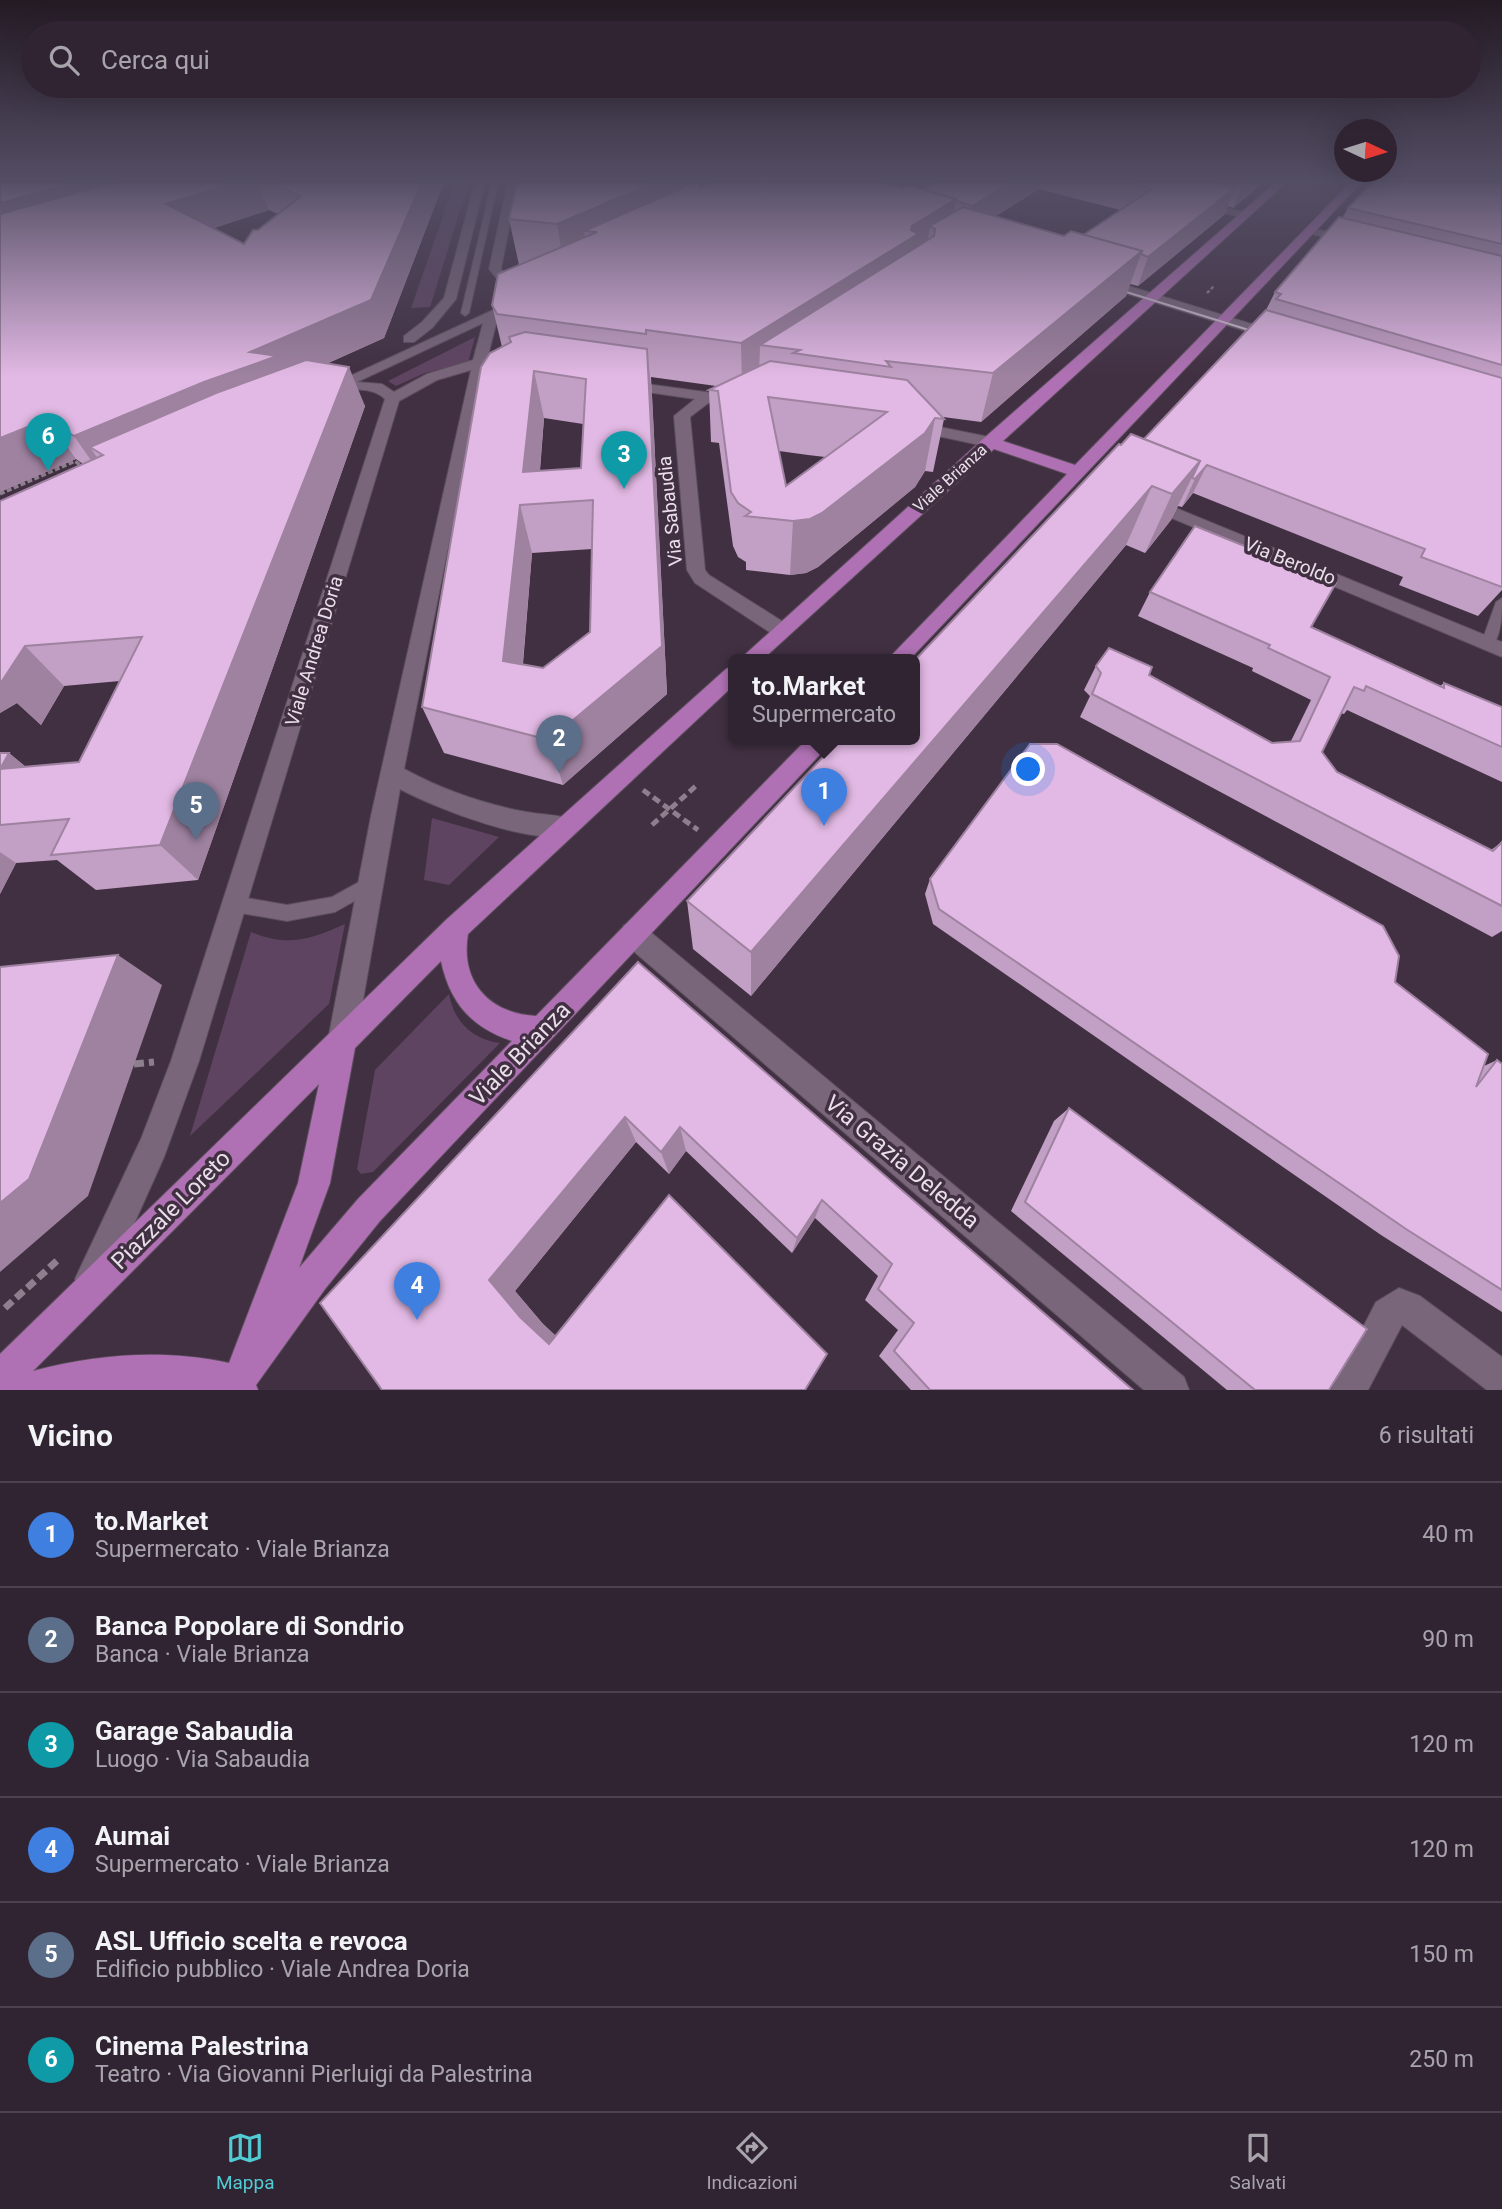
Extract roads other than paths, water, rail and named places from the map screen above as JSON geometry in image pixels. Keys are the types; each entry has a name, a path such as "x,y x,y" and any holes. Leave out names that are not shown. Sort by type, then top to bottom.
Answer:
{"main road":[{"name":"Viale Brianza","path":"756,654 1209,247"},
{"path":"903,654 1295,247"},
{"path":"989,442 1078,472"},
{"path":"30,1390 79,1377 145,1371 188,1373 236,1387 314,1183 342,1040 456,928 728,679"},
{"name":"Viale Brianza","path":"236,1387 341,1241 815,745"},
{"path":"456,928 453,939 453,965 463,992 471,1004 488,1018 514,1028 542,1031"},
{"name":"Piazzale Loreto","path":"0,1379 342,1040"}],"street":[{"path":"409,339 427,325 450,299 463,247"},
{"path":"315,382 535,282 505,281 495,270 500,247"},
{"path":"1087,282 1128,300 1152,298 1290,336"},
{"path":"309,397 527,298"},
{"path":"442,338 465,313"},
{"path":"342,1040 370,884 472,392 492,315"},
{"path":"334,387 375,387 385,390 392,399 411,387 442,373 479,363 525,374 472,392 443,385 411,387"},
{"path":"612,383 744,399"},
{"name":"Via Sabaudia","path":"708,396 682,416 696,570 702,579 782,630"},
{"name":"Viale Andrea Doria","path":"83,1297 153,1146 170,1101 235,904 392,399"},
{"path":"901,425 989,442"},
{"path":"1078,472 1098,481"},
{"name":"Via Beroldo","path":"1129,494 1495,647"},
{"path":"393,775 421,791 535,826 566,827"},
{"name":"Via Grazia Deledda","path":"633,934 1171,1390"},
{"path":"1349,1390 1388,1314 1399,1305 1408,1308 1502,1379"}],"lane":[{"path":"465,313 480,247"},
{"path":"450,299 474,270"},
{"path":"1495,647 1502,602"},
{"path":"235,904 287,912 335,904 370,884"}],"tram line":[{"path":"1107,286 1265,335"}],"place":[{"name":"Cinema Palestrina","path":"48,471"},
{"name":"Garage Sabaudia","path":"624,489"},
{"name":"Banca Popolare di Sondrio","path":"559,773"},
{"name":"to.Market","path":"824,826"},
{"name":"ASL Ufficio scelta e revoca","path":"196,840"},
{"name":"Aumai","path":"417,1320"}]}
